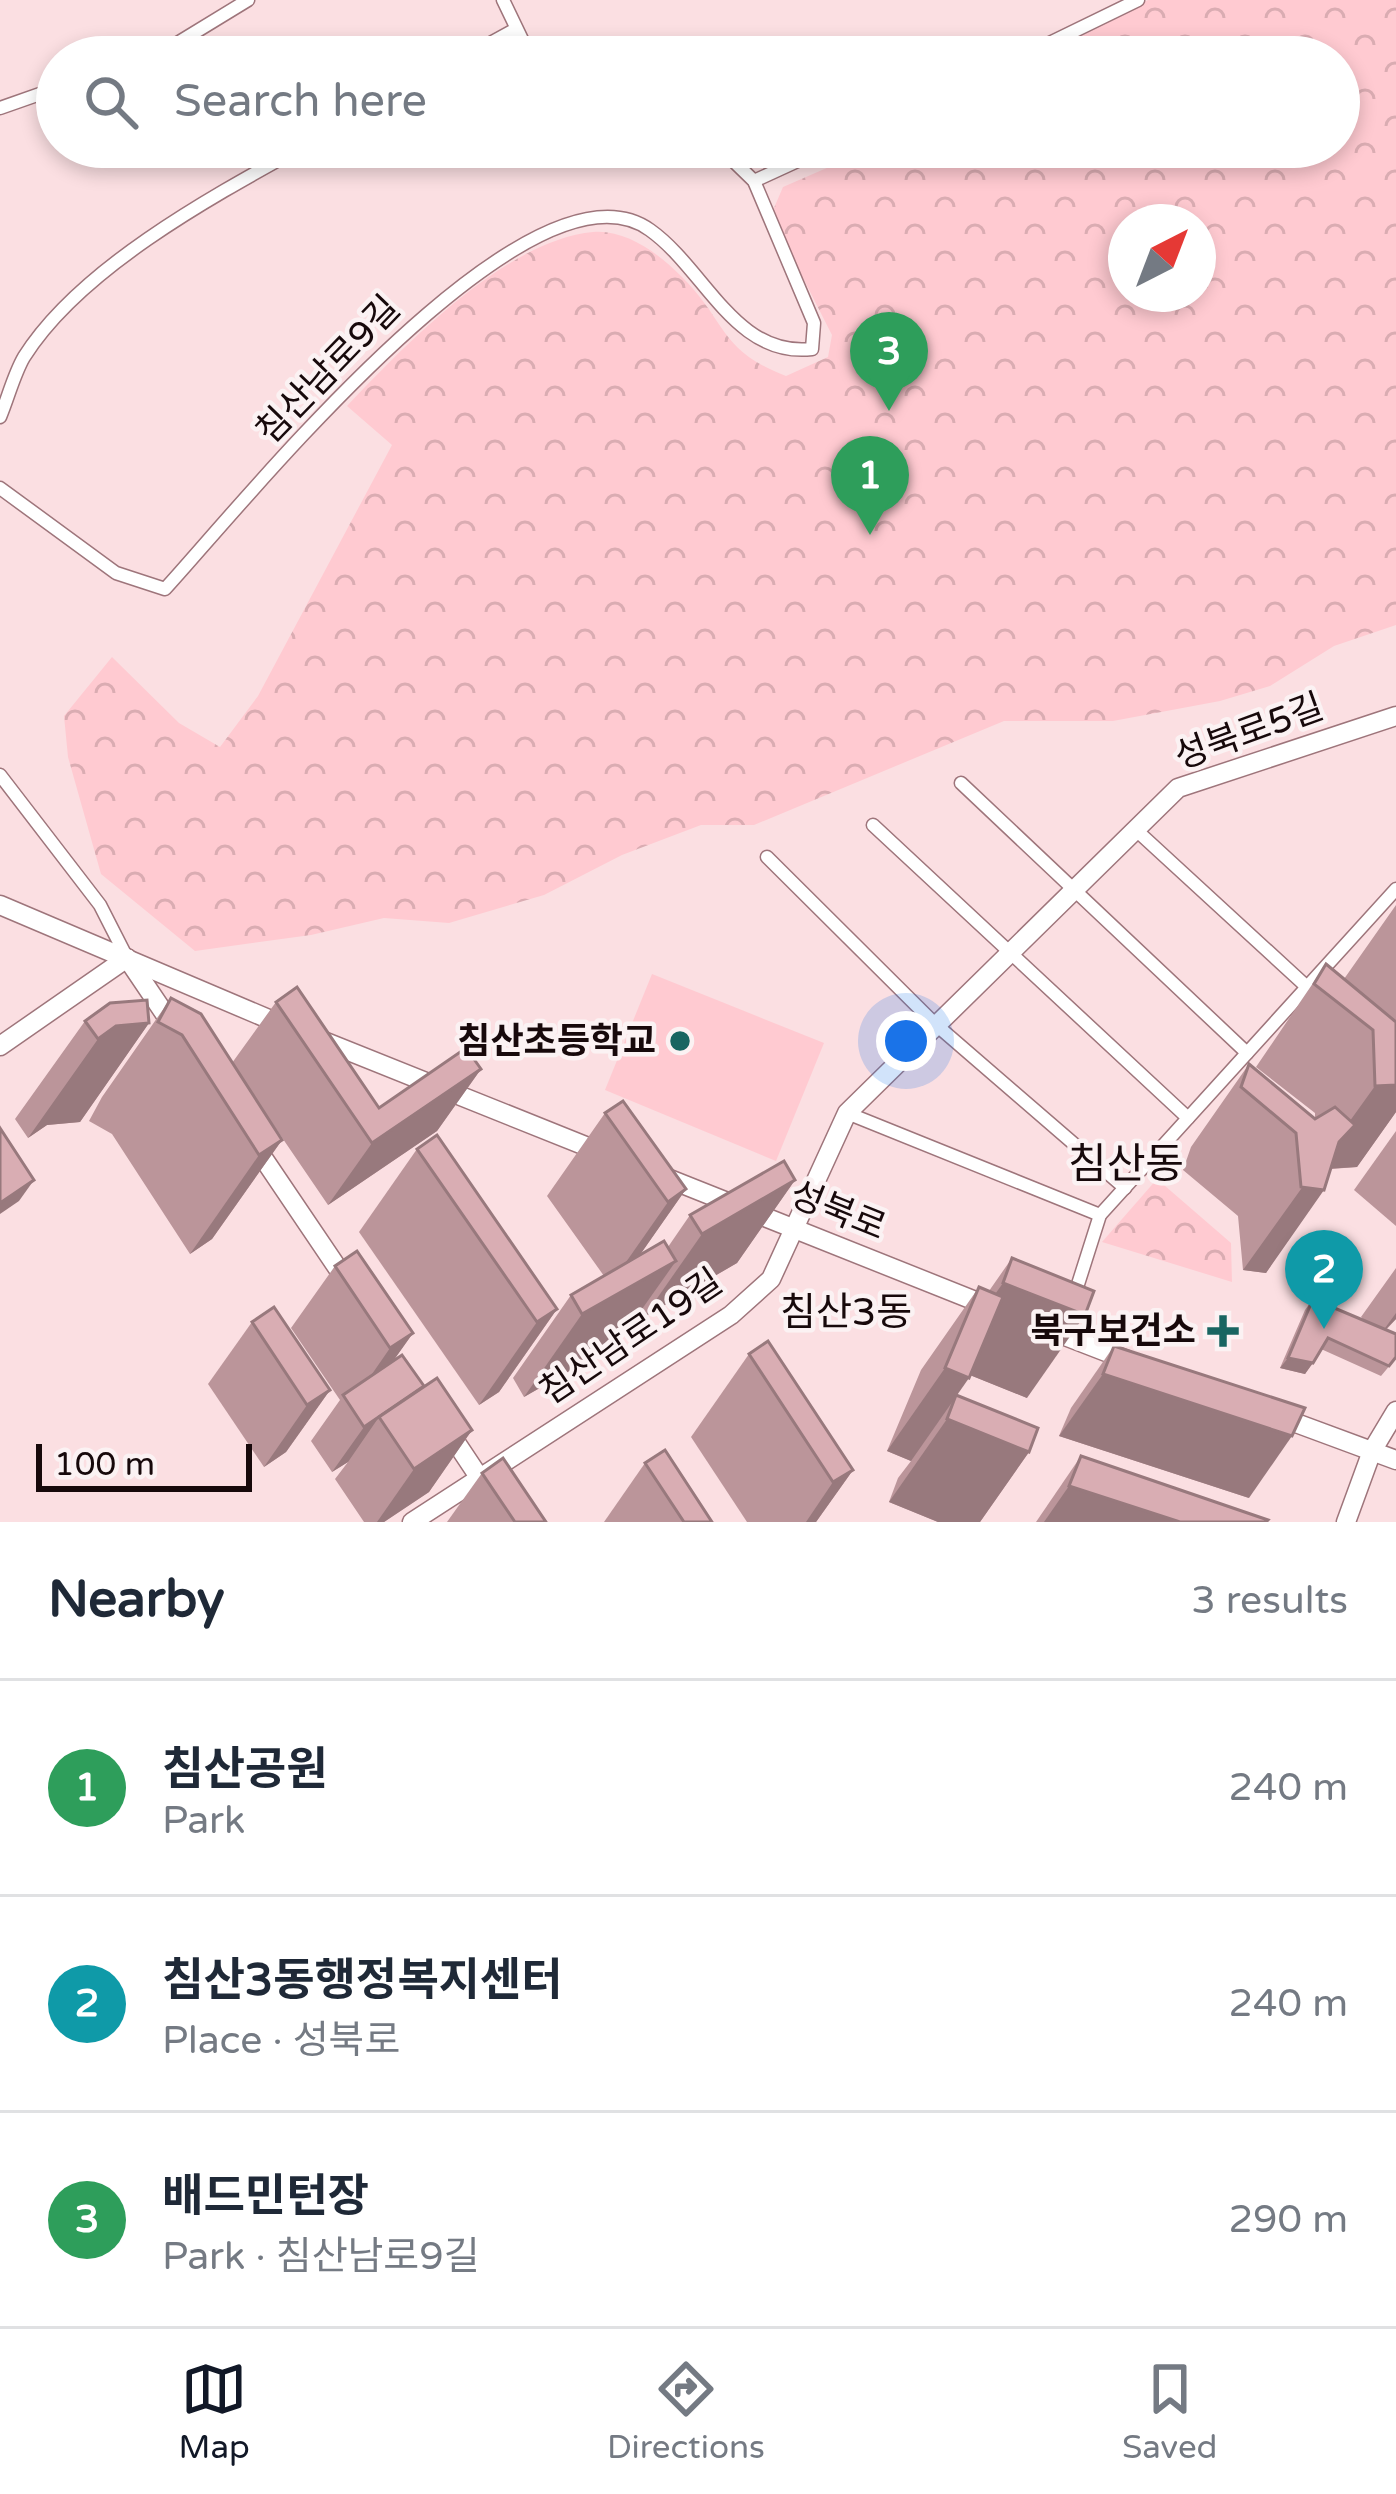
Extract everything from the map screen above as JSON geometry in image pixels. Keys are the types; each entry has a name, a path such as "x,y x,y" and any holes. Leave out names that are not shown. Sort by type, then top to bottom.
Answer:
{"main road":[{"name":"성북로5길","path":"797,1231 847,1113 1178,788 1396,716"},
{"path":"0,905 623,1161"},
{"path":"0,1046 127,958"},
{"path":"127,958 192,1053"},
{"path":"242,1127 360,1302"},
{"name":"성북로","path":"645,1170 1007,1313"},
{"name":"침산남로19길","path":"412,1522 731,1315 771,1279 797,1231"},
{"path":"1028,1322 1154,1370"},
{"path":"1263,1411 1396,1460"},
{"path":"1346,1522 1372,1451 1396,1411"},
{"path":"439,1418 509,1522"}],"street":[{"path":"189,36 248,0"},
{"path":"503,0 520,36"},
{"path":"1057,36 1108,6 1138,0"},
{"path":"503,36 516,29"},
{"path":"0,108 36,95"},
{"path":"0,417 24,357 71,306 169,220 264,168"},
{"path":"741,168 754,181 782,168"},
{"name":"침산남로9길","path":"0,488 116,573 165,589 404,329 515,249 565,222 621,219 648,228 758,342 786,352 812,349 814,323 754,181"},
{"path":"0,775 100,904 127,958"},
{"path":"961,783 1247,1053"},
{"path":"873,825 1188,1118"},
{"path":"1135,829 1307,987"},
{"path":"767,857 934,1023 1125,1188"},
{"path":"1064,1336 1089,1235 1100,1215 1396,889"},
{"path":"847,1113 1100,1215"}],"green space":[{"path":"1148,0 1396,0 1396,625 1334,646 1270,686 1220,701 1113,721 1004,721 754,825 701,825 622,855 544,895 449,923 384,918 311,935 195,951 101,874 68,757 64,716 112,657 179,723 220,747 258,696 392,445 347,406 398,354 492,274 560,239 605,232 652,252 696,292 735,345 786,376 828,357 832,335 771,215 783,187 827,168 1360,168 1360,36 1081,36"},
{"path":"652,974 824,1043 776,1161 605,1090"},
{"path":"1157,1179 1231,1243 1232,1282 1102,1242"}],"building":[{"path":"1326,964 1396,1022 1396,1085 1375,1086 1373,1030 1314,984"},
{"path":"297,987 379,1108 466,1048 481,1069 372,1143 276,1002"},
{"path":"171,998 201,1014 282,1140 259,1155 182,1035 158,1022"},
{"path":"147,1000 149,1023 116,1026 98,1039 85,1021 110,1003"},
{"path":"1249,1064 1315,1119 1335,1107 1355,1125 1339,1142 1324,1190 1301,1187 1296,1133 1241,1087"},
{"path":"623,1101 686,1189 668,1202 605,1113"},
{"path":"0,1128 34,1180 0,1203"},
{"path":"437,1135 557,1309 537,1322 417,1149"},
{"path":"784,1161 795,1180 702,1234 690,1215"},
{"path":"664,1241 676,1261 582,1314 571,1295"},
{"path":"357,1251 413,1333 390,1348 335,1266"},
{"path":"1012,1258 1094,1291 1085,1315 1003,1283"},
{"path":"979,1287 1003,1297 969,1378 945,1368"},
{"path":"1313,1299 1396,1334 1396,1357 1389,1366 1328,1338 1313,1363 1288,1358"},
{"path":"274,1307 330,1390 307,1405 252,1322"},
{"path":"768,1341 853,1470 833,1482 749,1354"},
{"path":"1114,1346 1305,1408 1292,1436 1103,1374"},
{"path":"402,1355 424,1386 364,1427 343,1395"},
{"path":"437,1378 472,1430 414,1469 379,1417"},
{"path":"956,1395 1038,1428 1029,1452 947,1419"},
{"path":"665,1450 712,1522 684,1522 645,1463"},
{"path":"1081,1456 1268,1520 1180,1522 1069,1486"},
{"path":"503,1458 546,1522 515,1522 482,1473"}],"place":[{"name":"배드민턴장","path":"889,411"},
{"name":"침산공원","path":"870,535"},
{"name":"침산초등학교","path":"680,1041"},
{"name":"침산3동행정복지센터","path":"1324,1329"},
{"name":"북구보건소","path":"1223,1331"}],"district":[{"name":"침산동","path":"1126,1164"},
{"name":"침산3동","path":"846,1312"}]}
